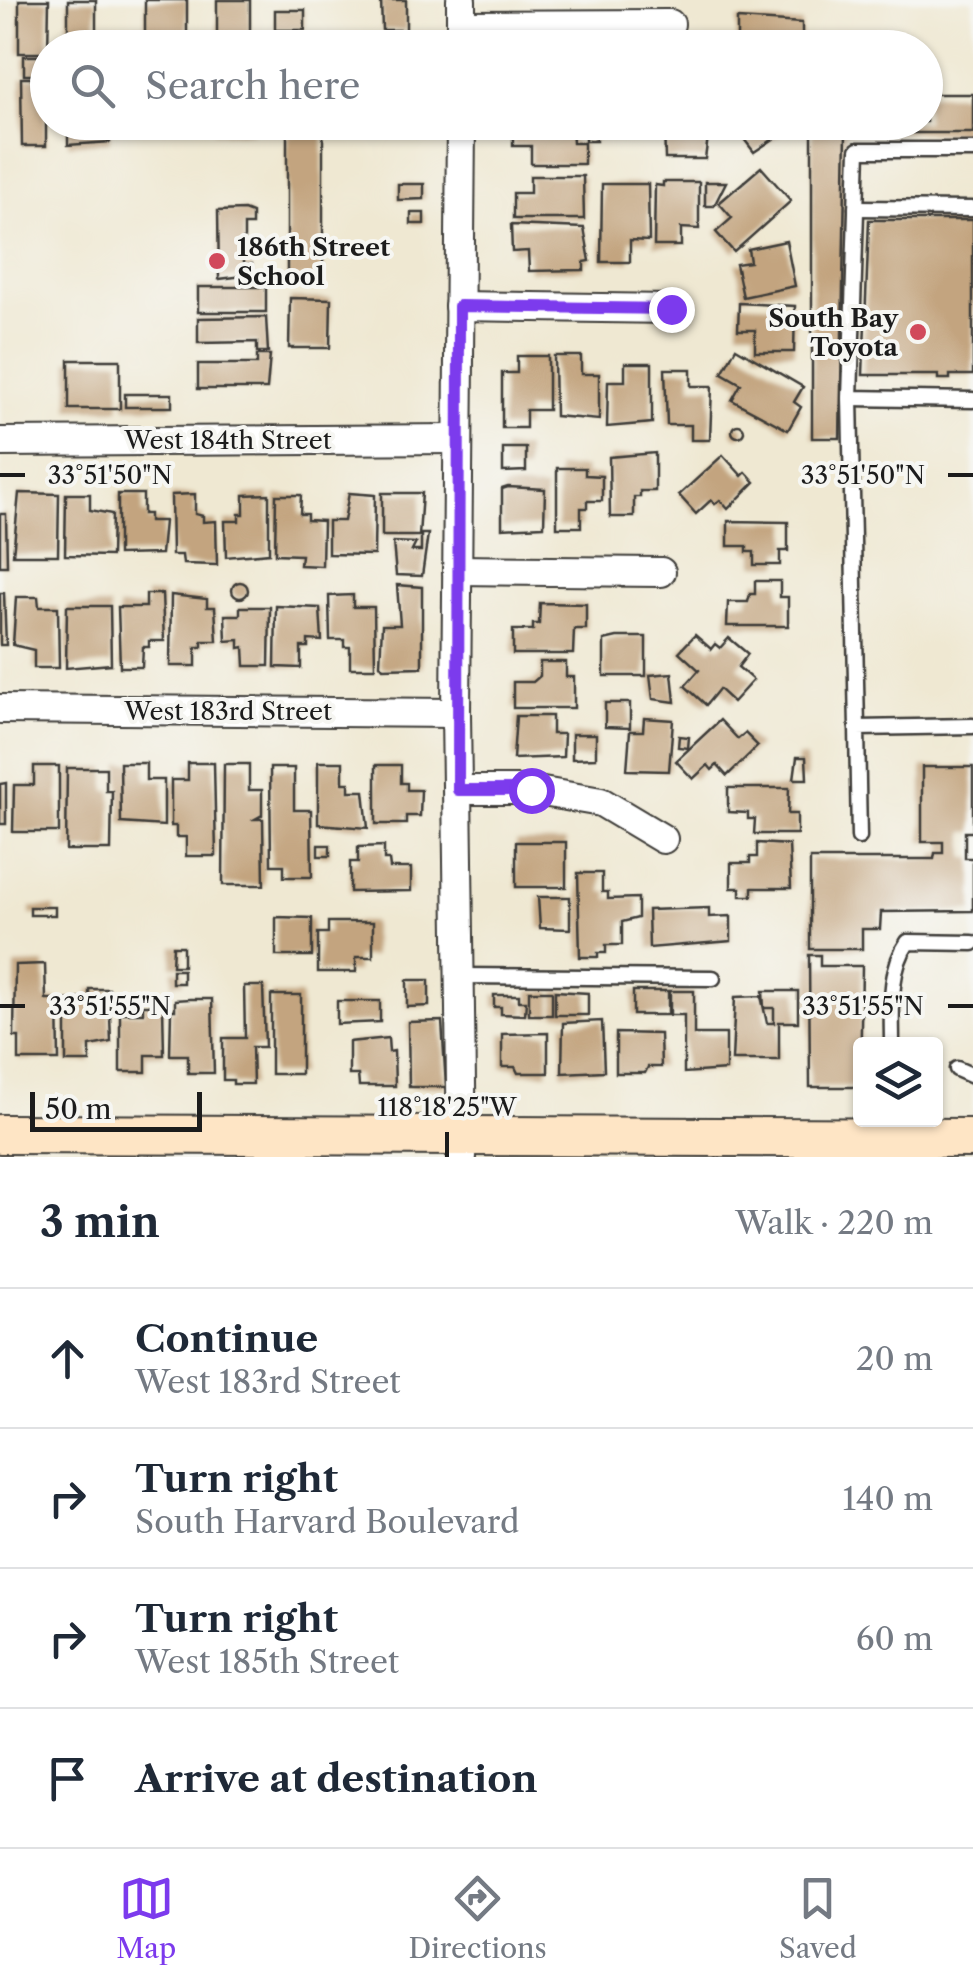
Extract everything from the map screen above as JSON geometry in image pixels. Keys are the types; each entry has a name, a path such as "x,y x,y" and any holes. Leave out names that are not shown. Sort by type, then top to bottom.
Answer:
{"main road":[{"path":"0,1134 118,1146 801,1147 892,1129 973,1138"}],"street":[{"path":"462,24 670,24"},
{"path":"461,140 456,713 462,1147"},
{"path":"459,306 671,309"},
{"name":"West 184th Street","path":"0,442 456,439"},
{"path":"457,570 662,572"},
{"name":"West 183rd Street","path":"0,709 456,713"},
{"path":"458,790 531,790 601,802 663,838"}],"lane":[{"path":"859,837 850,398 858,150 973,150"},
{"path":"856,208 973,209"},
{"path":"850,398 973,400"},
{"path":"858,728 973,726"},
{"path":"892,1037 892,980 908,942 973,943"},
{"path":"460,976 714,978"},
{"path":"957,1069 973,1076"}],"building":[{"path":"19,0 49,0 48,30 30,30 30,53 19,53"},
{"path":"68,0 96,0 96,30 68,30"},
{"path":"145,0 187,0 187,30 145,30"},
{"path":"217,0 250,0 250,30 217,30"},
{"path":"381,0 406,0 406,30 382,30"},
{"path":"275,10 305,10 305,30 275,30"},
{"path":"737,19 802,23 802,30 737,30"},
{"path":"24,56 30,56 30,75 24,75"},
{"path":"21,78 30,78 30,140 46,140 46,146 22,146"},
{"path":"943,94 973,94 973,133 943,133"},
{"path":"68,140 110,140 110,142 68,145"},
{"path":"287,140 323,140 323,278 287,278"},
{"path":"513,140 573,140 584,143 584,164 531,164 531,146 513,146"},
{"path":"664,140 708,140 705,159 665,159"},
{"path":"745,140 772,140 754,152"},
{"path":"812,140 846,140 840,438 812,438"},
{"path":"761,167 791,201 734,252 716,232 732,218 719,203"},
{"path":"530,176 583,176 584,219 513,219 513,193 530,193"},
{"path":"663,182 699,182 699,229 681,228 681,246 654,246 655,185 663,186"},
{"path":"705,182 726,182 714,206 705,206"},
{"path":"398,184 424,184 424,199 398,200"},
{"path":"602,184 648,184 649,241 630,240 630,262 601,262"},
{"path":"218,211 252,213 252,225 244,225 244,264 252,264 252,275 219,279"},
{"path":"411,213 424,213 424,224 411,224"},
{"name":"South Bay Toyota","path":"869,220 973,220 973,375 938,379 938,375 863,375"},
{"path":"511,225 584,228 590,261 584,262 584,270 529,271 528,251 512,252"},
{"path":"786,241 795,286 743,297 736,264 750,262 748,249"},
{"path":"198,287 266,287 266,312 198,312"},
{"path":"290,298 331,299 330,348 289,348"},
{"path":"739,303 795,306 794,352 755,352 755,330 738,330"},
{"path":"266,317 268,352 257,352 257,342 198,343 198,318"},
{"path":"736,348 803,387 794,402 801,407 788,430 732,400 741,384 722,373"},
{"path":"257,355 270,355 267,389 198,389 198,364 257,364"},
{"path":"517,356 548,356 548,410 526,410 526,428 502,428 502,373 517,373"},
{"path":"554,356 581,356 581,374 599,374 599,420 555,416"},
{"path":"69,360 120,360 120,409 69,409"},
{"path":"625,363 652,363 652,423 607,427 608,381 625,381"},
{"path":"665,369 691,369 691,386 712,386 710,440 691,440 691,425 667,425"},
{"path":"125,394 172,394 172,407 125,407"},
{"path":"738,425 744,431 738,437 732,431"},
{"path":"503,448 526,448 526,471 503,472"},
{"path":"655,453 655,491 640,491 640,497 634,497 634,517 610,517 609,457"},
{"path":"723,455 742,476 746,472 755,482 728,509 720,500 715,504 711,500 696,514 679,495"},
{"path":"557,468 585,468 585,475 602,476 602,501 587,501 587,508 581,508 581,527 557,527"},
{"path":"502,489 545,489 544,526 502,528"},
{"path":"19,493 59,494 58,555 13,555"},
{"path":"349,493 375,495 374,555 328,554 328,521 344,521"},
{"path":"382,493 422,493 419,536 382,536"},
{"path":"66,494 90,494 90,510 112,514 111,556 65,555"},
{"path":"118,494 143,494 143,514 149,514 149,521 164,521 161,554 118,555"},
{"path":"195,494 195,514 203,516 203,522 216,521 217,565 183,564 182,555 172,555 171,495"},
{"path":"269,494 269,553 226,557 225,521 239,521 239,514 244,514 244,495"},
{"path":"276,495 301,495 300,514 307,514 307,520 323,521 322,566 300,565 301,555 275,554"},
{"path":"0,514 6,514 7,566 0,566"},
{"path":"728,521 788,522 788,551 780,551 780,565 754,565 754,552 747,552 747,546 728,546"},
{"path":"421,534 428,534 422,576 396,575 393,542 416,543 412,551 421,551"},
{"path":"755,581 780,581 780,597 788,597 788,626 727,626 728,602 748,602 750,594 755,594"},
{"path":"240,582 248,590 240,598 232,590"},
{"path":"397,585 422,587 422,667 383,668 380,664 382,625 400,625"},
{"path":"0,593 4,593 6,645 0,645"},
{"path":"146,594 162,594 164,641 149,641 149,647 143,647 142,667 120,667 118,607 146,607"},
{"path":"171,595 207,599 207,607 215,607 217,641 202,641 202,647 196,647 196,666 170,666"},
{"path":"353,595 353,607 374,607 375,668 350,668 350,647 344,647 344,640 330,640 329,596"},
{"path":"16,597 38,597 39,607 58,607 59,668 34,668 34,650 13,645"},
{"path":"540,603 586,604 586,629 574,629 573,654 513,654 513,630 533,630 533,624 539,624"},
{"path":"67,606 110,606 111,664 66,668"},
{"path":"276,606 320,608 322,641 308,640 308,647 301,647 301,668 275,667"},
{"path":"240,607 270,607 269,666 245,666 244,647 239,648 239,640 226,641 225,615 240,615"},
{"path":"695,635 711,649 715,644 720,648 729,638 748,654 738,667 753,680 733,702 719,689 706,705 685,686 699,670 679,652"},
{"path":"646,637 646,676 604,676 604,640"},
{"path":"540,662 566,662 566,677 574,677 574,708 513,708 513,682 533,682 540,676"},
{"path":"672,673 675,702 653,699 650,675"},
{"path":"605,703 630,703 630,728 605,727"},
{"path":"516,716 552,716 552,734 564,734 563,757 513,759"},
{"path":"644,718 673,720 669,771 627,770 630,731 643,731"},
{"path":"720,720 738,739 745,733 758,746 727,776 717,765 712,770 708,765 693,779 676,761"},
{"path":"572,734 596,734 596,758 572,759"},
{"path":"679,736 689,737 688,748 678,747"},
{"path":"797,757 806,757 807,779 794,779"},
{"path":"318,762 343,762 343,783 349,783 349,791 364,791 368,828 318,824"},
{"path":"120,763 146,763 146,780 164,780 164,826 121,823"},
{"path":"188,763 214,763 216,856 186,856 186,837 176,837 176,826 171,826 171,780 188,780"},
{"path":"224,764 249,764 249,790 262,790 262,815 255,819 263,819 264,885 223,885"},
{"path":"376,765 401,765 401,783 407,783 407,790 421,790 420,816 406,816 406,824 376,824"},
{"path":"34,766 59,766 59,832 13,832 14,785 34,785"},
{"path":"922,767 973,767 973,832 965,832 965,858 973,858 973,911 881,912 880,929 862,929 862,949 810,949 810,859 934,859 935,853 943,853 943,842 922,842"},
{"path":"67,768 106,768 106,791 112,791 111,850 66,850"},
{"path":"270,768 294,768 294,810 311,810 312,877 284,877 284,865 271,865"},
{"path":"6,783 6,824 0,824 0,784"},
{"path":"728,788 789,788 788,814 797,814 797,834 754,834 755,819 748,819 748,813 728,812"},
{"path":"516,842 566,842 566,887 516,887"},
{"path":"757,843 789,845 791,888 752,888 752,896 740,896 740,888 731,888 731,863 750,863 750,857 757,857"},
{"path":"318,845 330,845 330,856 318,856"},
{"path":"384,846 384,860 389,860 390,868 411,868 411,891 350,892 350,862 358,862 358,847"},
{"path":"578,873 602,873 602,892 608,892 608,899 638,898 638,918 622,922 622,945 606,945 606,953 598,953 598,957 580,957"},
{"path":"538,897 570,897 570,929 540,928"},
{"path":"30,907 55,907 55,915 30,915"},
{"path":"709,908 709,917 731,916 731,941 649,948 648,910"},
{"path":"276,917 312,918 312,956 276,956"},
{"path":"328,922 373,922 373,957 356,957 356,972 318,972 318,933 328,933"},
{"path":"173,946 183,946 183,966 172,966"},
{"path":"809,955 820,955 820,966 862,966 861,1037 853,1037 853,1087 810,1087"},
{"path":"45,964 46,999 58,999 59,1060 19,1060 19,1037 14,1037 15,965"},
{"path":"172,970 183,970 183,983 172,983"},
{"path":"407,980 429,980 429,1006 407,1007"},
{"path":"244,986 263,986 265,1047 252,1047 253,1084 233,1084 233,1080 223,1080 223,1038 245,1038"},
{"path":"89,989 109,989 111,1042 90,1046 90,1062 66,1062 66,1000 89,998"},
{"path":"529,991 552,991 552,1015 529,1015"},
{"path":"555,991 588,993 588,1015 555,1015"},
{"path":"633,991 668,991 668,1015 633,1015"},
{"path":"670,991 694,991 694,1034 726,1034 726,1070 684,1073 684,1015 670,1015"},
{"path":"763,991 798,991 798,1022 779,1022 779,1060 732,1060 735,997 761,996 767,1023 774,1023 774,1008 764,1008"},
{"path":"271,995 301,995 301,1074 271,1074"},
{"path":"494,995 519,995 519,1001 526,1001 525,1015 501,1014 501,1007 494,1007"},
{"path":"212,999 214,1073 188,1073 188,1055 170,1055 171,1010 175,1010 175,1000"},
{"path":"337,1001 380,1001 380,1022 337,1024"},
{"path":"143,1005 163,1005 164,1055 146,1055 146,1072 120,1072 120,1013 143,1013"},
{"path":"442,1021 446,1087 409,1087 408,1022"},
{"path":"602,1021 604,1071 562,1073 563,1023"},
{"path":"548,1033 548,1073 518,1073 515,1067 502,1067 502,1034"},
{"path":"616,1033 660,1034 661,1067 648,1067 645,1073 616,1073"},
{"path":"388,1038 389,1052 394,1051 395,1086 359,1086 358,1075 349,1075 349,1042"}],"place":[{"name":"186th Street School","path":"217,261"},
{"name":"South Bay Toyota","path":"918,332"}],"route":[{"path":"531,790 458,790 459,306 671,309"}]}
